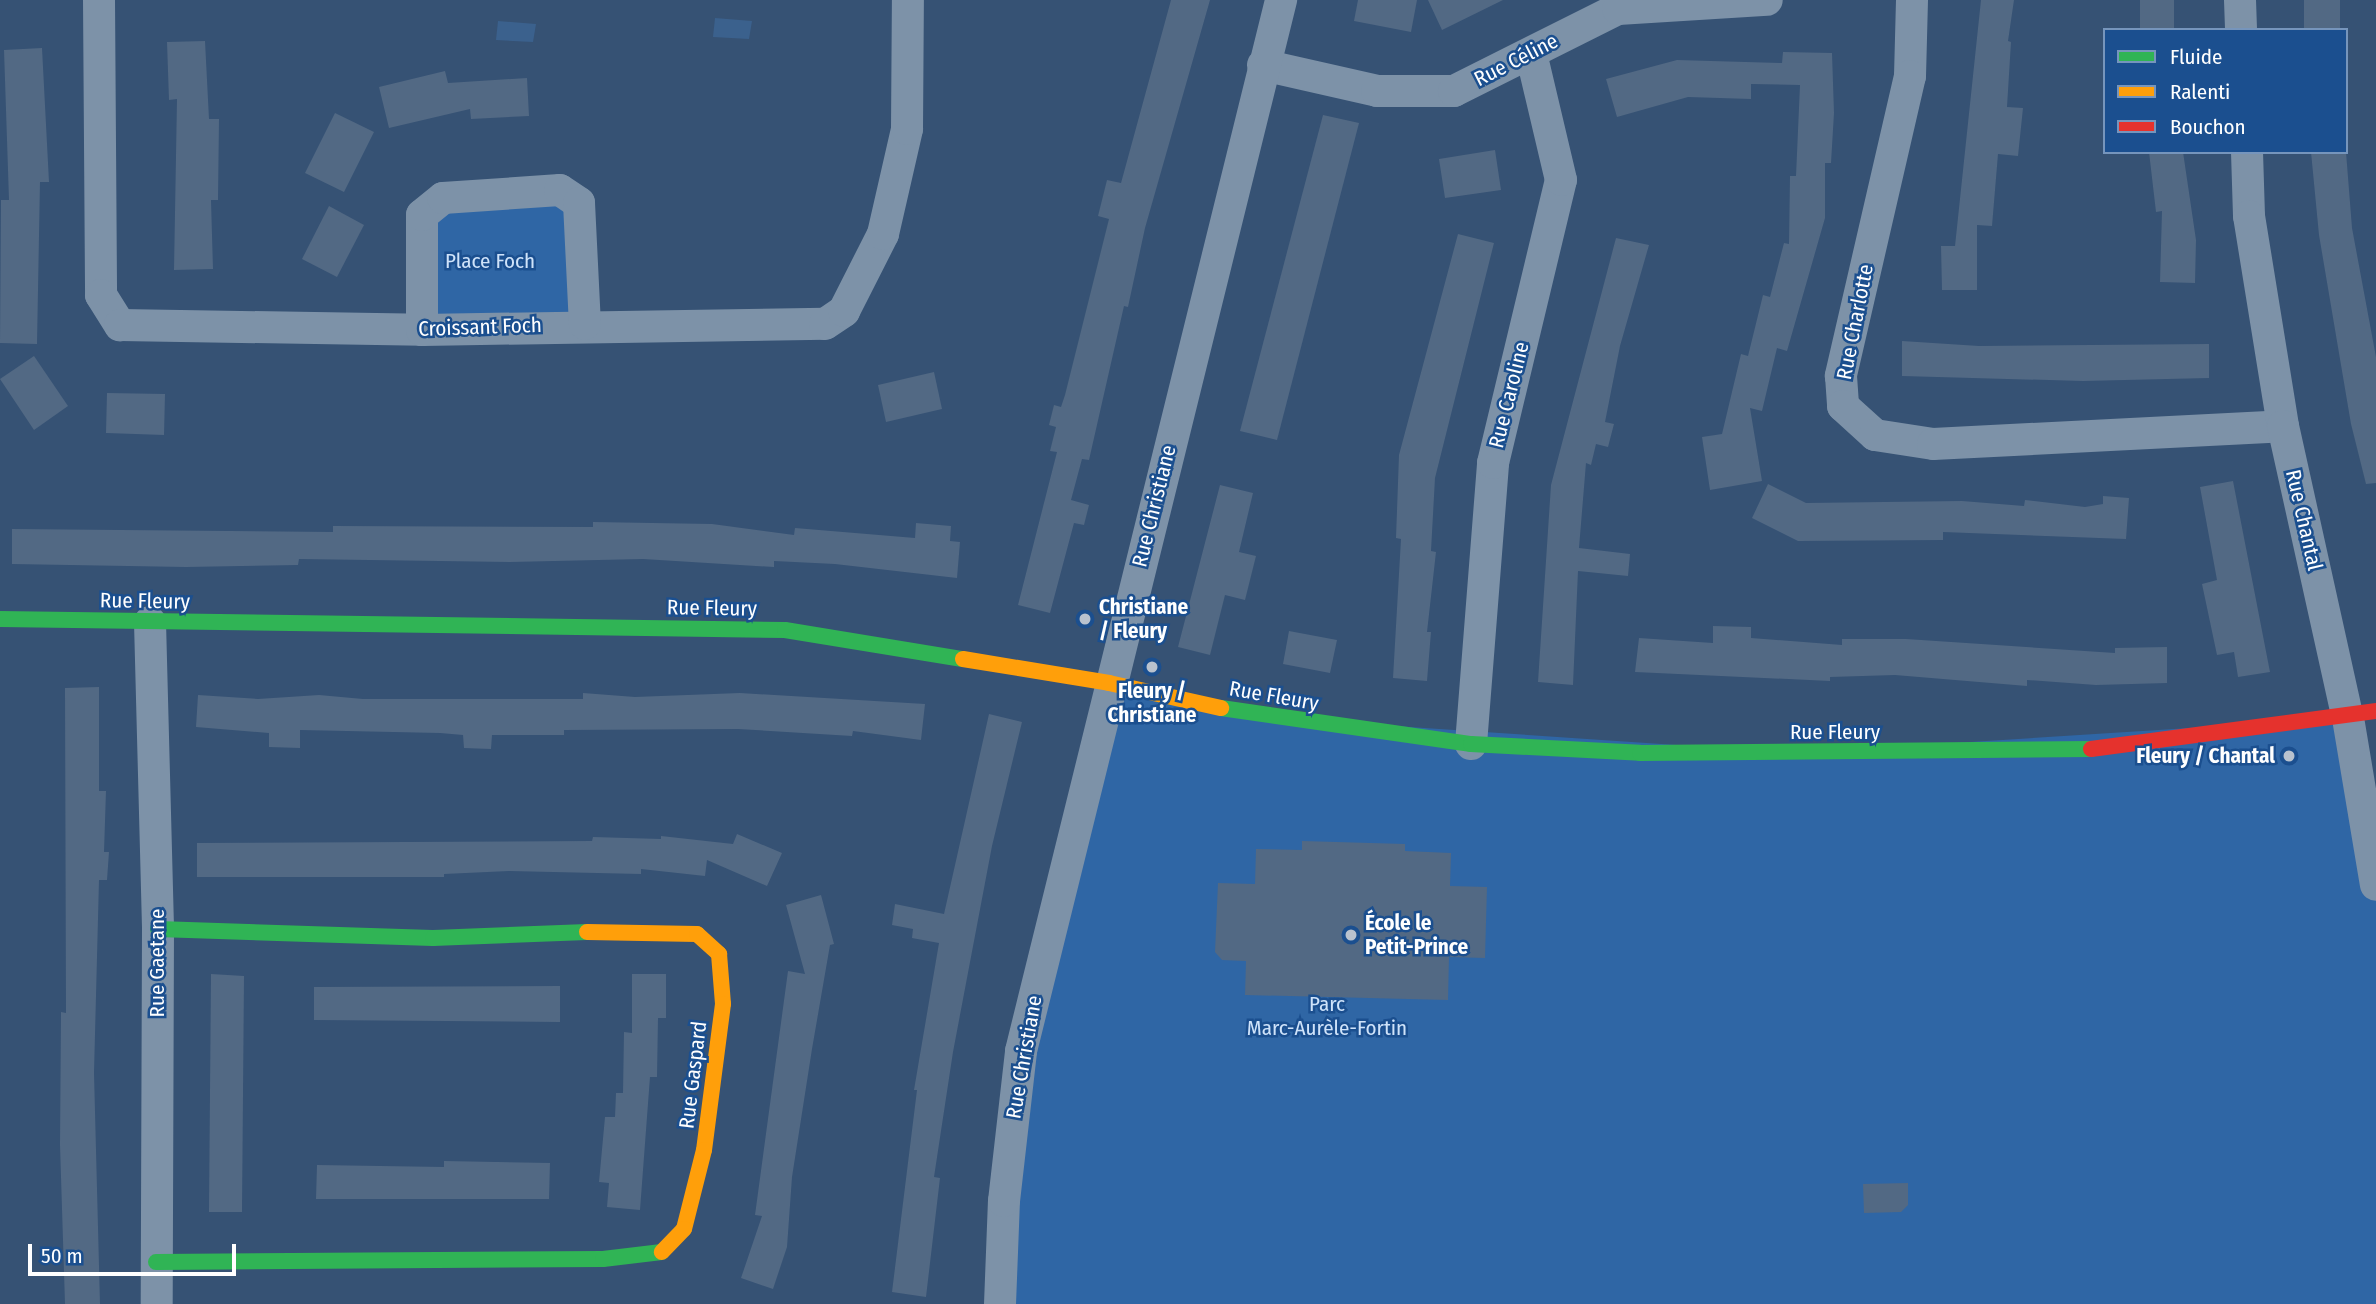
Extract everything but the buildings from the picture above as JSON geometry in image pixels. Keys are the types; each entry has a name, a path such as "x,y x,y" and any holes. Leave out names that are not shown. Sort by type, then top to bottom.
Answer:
{"street":[{"name":"Croissant Foch","path":"99,0 101,295 120,325 422,330 585,324 825,324 844,311 883,234 907,129 908,0"},
{"name":"Rue Christiane","path":"1000,1304 1004,1201 1021,1051 1281,0"},
{"name":"Rue Céline","path":"1264,65 1377,91 1454,92 1618,9 1767,0"},
{"name":"Rue Charlotte","path":"1912,0 1910,76 1841,376 1843,406 1875,435 1933,444 2283,426"},
{"path":"2240,0 2241,28"},
{"name":"Rue Caroline","path":"1471,744 1493,463 1562,180 1531,53"},
{"name":"Rue Chantal","path":"2247,154 2249,216 2283,426 2362,714 2376,885"},
{"path":"422,330 422,215 443,198 560,190 579,203 585,324"},
{"name":"Rue Fleury","path":"0,619 785,630 1110,683 1260,717 1471,744 1640,753 2067,752 2362,714"},
{"name":"Rue Gaetane","path":"150,622 158,929 157,1304"},
{"name":"Rue Gaspard","path":"156,1262 603,1259 663,1252 684,1229 704,1150 723,1004 719,954 697,934 626,931 433,938 158,929"}],"green space":[{"name":"Place Foch","path":"560,190 585,324 422,330 422,215"},
{"name":"Parc Marc-Aurèle-Fortin","path":"1109,683 1260,717 1796,753 2348,718 2376,885 2376,1304 1000,1304 1004,1201"}],"shaded area":[{"path":"715,18 752,21 749,39 713,37"},
{"path":"498,21 536,24 533,42 496,40"}],"traffic: fast":[{"path":"0,619 785,630 963,659"},
{"path":"1221,708 1471,744 1640,753 2091,749"},
{"path":"158,929 433,938 587,932"},
{"path":"156,1262 603,1259 662,1252"}],"traffic: slow":[{"path":"963,659 1109,683 1221,708"},
{"path":"587,932 697,934 719,954 723,1004 704,1150 684,1229 662,1252"}],"traffic: jam":[{"path":"2091,749 2376,711"}],"place":[{"name":"Christiane / Fleury","path":"1085,619"},
{"name":"Fleury / Christiane","path":"1152,667"},
{"name":"Fleury / Chantal","path":"2289,756"},
{"name":"École le Petit-Prince","path":"1351,935"}]}
